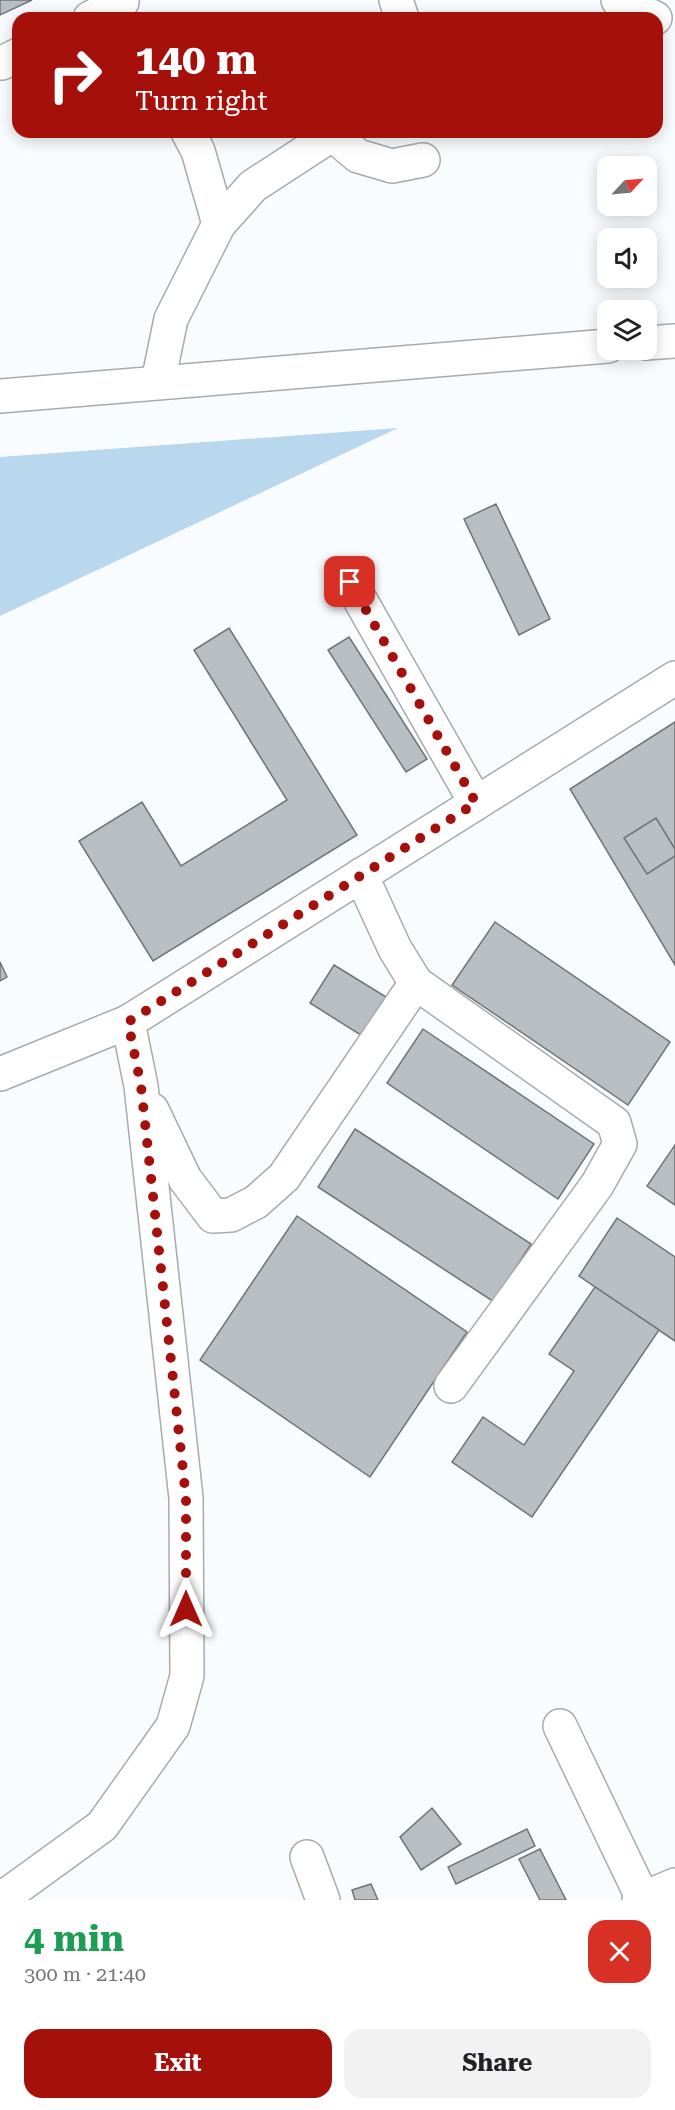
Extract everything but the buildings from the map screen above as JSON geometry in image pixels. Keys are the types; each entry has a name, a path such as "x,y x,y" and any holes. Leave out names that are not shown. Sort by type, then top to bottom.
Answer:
{"street":[{"path":"618,0 643,12"},
{"path":"109,12 124,7"},
{"path":"191,138 198,150 219,224"},
{"path":"158,382 171,320 219,224 253,186 328,138"},
{"path":"338,138 358,156 392,166 423,160"},
{"path":"657,342 675,341"},
{"path":"0,396 597,347"},
{"path":"350,582 476,803"},
{"path":"0,1074 128,1022 675,678"},
{"path":"362,875 395,949 416,982 614,1123 620,1144 597,1185 451,1386"},
{"path":"141,1086 185,1179 213,1216 231,1215 256,1202 284,1177 416,982"},
{"path":"0,1900 102,1826 173,1726 187,1676 186,1498 141,1086 128,1022"},
{"path":"560,1726 641,1899 675,1885"},
{"path":"307,1857 323,1900"}],"shaded area":[{"path":"398,428 0,616 0,457"}],"route":[{"path":"186,1609 186,1498 141,1086 128,1022 476,803 350,582"}]}
